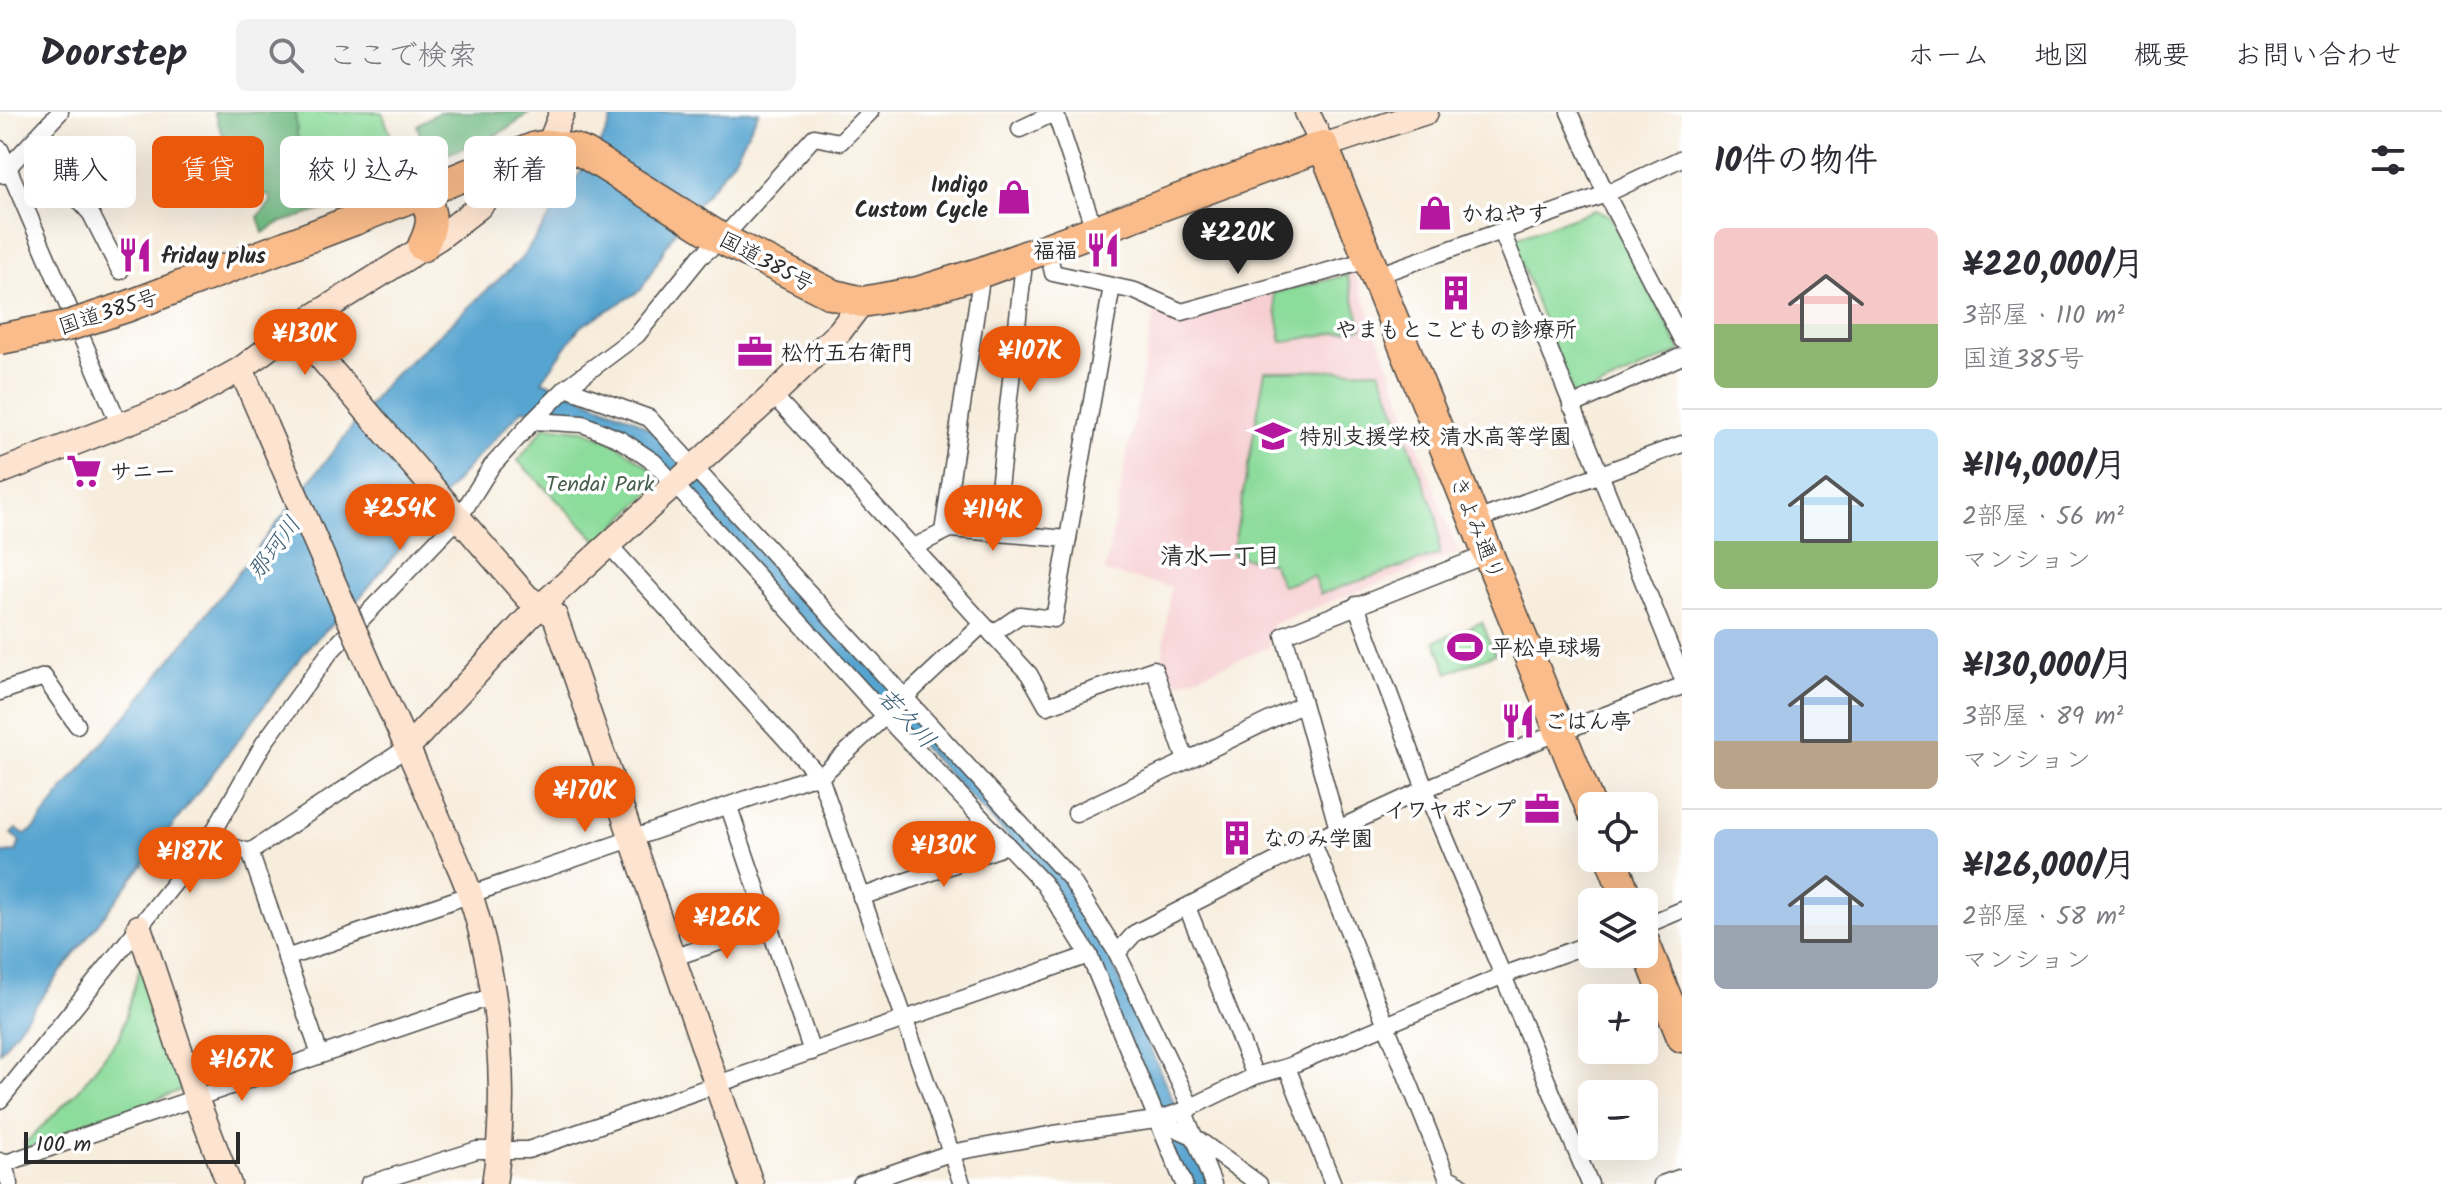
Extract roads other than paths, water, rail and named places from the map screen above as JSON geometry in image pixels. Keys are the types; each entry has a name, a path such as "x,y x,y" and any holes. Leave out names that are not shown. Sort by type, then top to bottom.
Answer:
{"highway":[{"name":"国道385号","path":"576,155 714,234 831,294 862,302 918,292 982,272 1323,146"},
{"name":"きよみ通り","path":"1323,146 1584,792"},
{"name":"国道385号","path":"0,339 71,325 126,307 383,208"},
{"path":"423,246 432,228 429,208"},
{"path":"1654,968 1682,1037"}],"street":[{"path":"38,136 60,112"},
{"path":"562,112 562,136"},
{"path":"0,1100 209,840 264,743 330,652 373,611 491,467 564,390 637,335 700,257 714,234 814,137 840,142 870,112"},
{"path":"1020,129 1056,112 1094,229"},
{"name":"きよみ通り","path":"1307,112 1323,146"},
{"path":"1323,146 1426,112"},
{"path":"1569,112 1606,194 1682,340"},
{"path":"0,149 4,175 85,344 120,426"},
{"path":"4,175 24,150"},
{"path":"994,533 1023,272 1034,252 1053,273 1135,291 1182,312 1372,268 1502,232 1606,194 1682,158"},
{"path":"86,208 120,271"},
{"path":"0,472 185,400 241,369 295,328 440,237 478,208"},
{"path":"1502,232 1682,677"},
{"path":"943,532 982,272"},
{"path":"286,958 808,778 820,777 906,696 988,629 1020,615 1054,619 1112,286"},
{"path":"209,840 250,852 408,747 529,617 773,395 840,331 862,302"},
{"path":"295,328 527,597 555,616 751,1184"},
{"path":"1571,406 1682,356"},
{"path":"241,369 470,894 493,996 501,1093 494,1184"},
{"path":"564,390 649,418 685,476 885,716 1044,884 1089,955 1184,1184"},
{"path":"773,395 1029,674 1047,706 1154,669 1186,761"},
{"path":"535,419 583,424 621,440 654,462 685,476 906,696 1070,878 1117,953 1187,1109 1185,1114 1191,1135 1213,1184"},
{"path":"1474,521 1682,444"},
{"path":"914,547 950,529 1068,539"},
{"path":"609,545 820,777 962,1184"},
{"path":"1338,829 1284,635 1488,554"},
{"path":"1356,605 1425,789 1590,1184"},
{"path":"0,692 44,677 77,725"},
{"path":"1117,953 1135,933 1338,829 1425,789 1682,686"},
{"path":"1076,813 1303,704"},
{"path":"729,807 812,1052"},
{"path":"861,897 998,849 1006,843"},
{"path":"1313,843 1447,1177 1460,1184"},
{"path":"250,852 320,1055"},
{"path":"1187,907 1255,1076"},
{"path":"1658,920 1682,910"},
{"path":"672,958 768,926"},
{"path":"139,927 196,1098 229,1184"},
{"path":"861,1184 950,1153 1054,1134 1159,1120 1255,1076 1287,1067 1504,975 1578,948"},
{"path":"369,1184 477,1150 528,1150 1089,955"},
{"path":"10,1184 1,1162 493,996"},
{"path":"1287,1067 1333,1184"},
{"path":"1159,1120 1191,1135 1259,1184"},
{"path":"1662,1184 1682,1177"}],"water":[{"path":"615,112 759,112 733,161 674,233 641,290 580,327 542,381 632,418 668,442 1058,870 1110,958 1210,1184 1187,1184 1048,878 623,435 586,416 523,409 467,468 357,601 312,643 0,1052 0,857 3,853 16,852 20,841 11,834 16,829 25,835 35,828 388,381 521,259 556,208 576,208 576,179 603,139"}],"place":[{"name":"Indigo Custom Cycle","path":"1014,197"},
{"name":"かねやす","path":"1435,213"},
{"name":"福福","path":"1103,250"},
{"name":"friday plus","path":"135,255"},
{"name":"やまもとこどもの診療所","path":"1456,293"},
{"name":"松竹五右衛門","path":"755,352"},
{"name":"特別支援学校 清水高等学園","path":"1273,436"},
{"name":"サニー","path":"84,471"},
{"name":"平松卓球場","path":"1465,647"},
{"name":"ごはん亭","path":"1518,721"},
{"name":"イワヤポンプ","path":"1542,809"},
{"name":"なのみ学園","path":"1237,838"}],"district":[{"name":"清水一丁目","path":"1220,556"}],"park label":[{"name":"Tendai Park","path":"600,483"}],"water label":[{"name":"那珂川","path":"274,548"},
{"name":"若久川","path":"907,718"}]}
